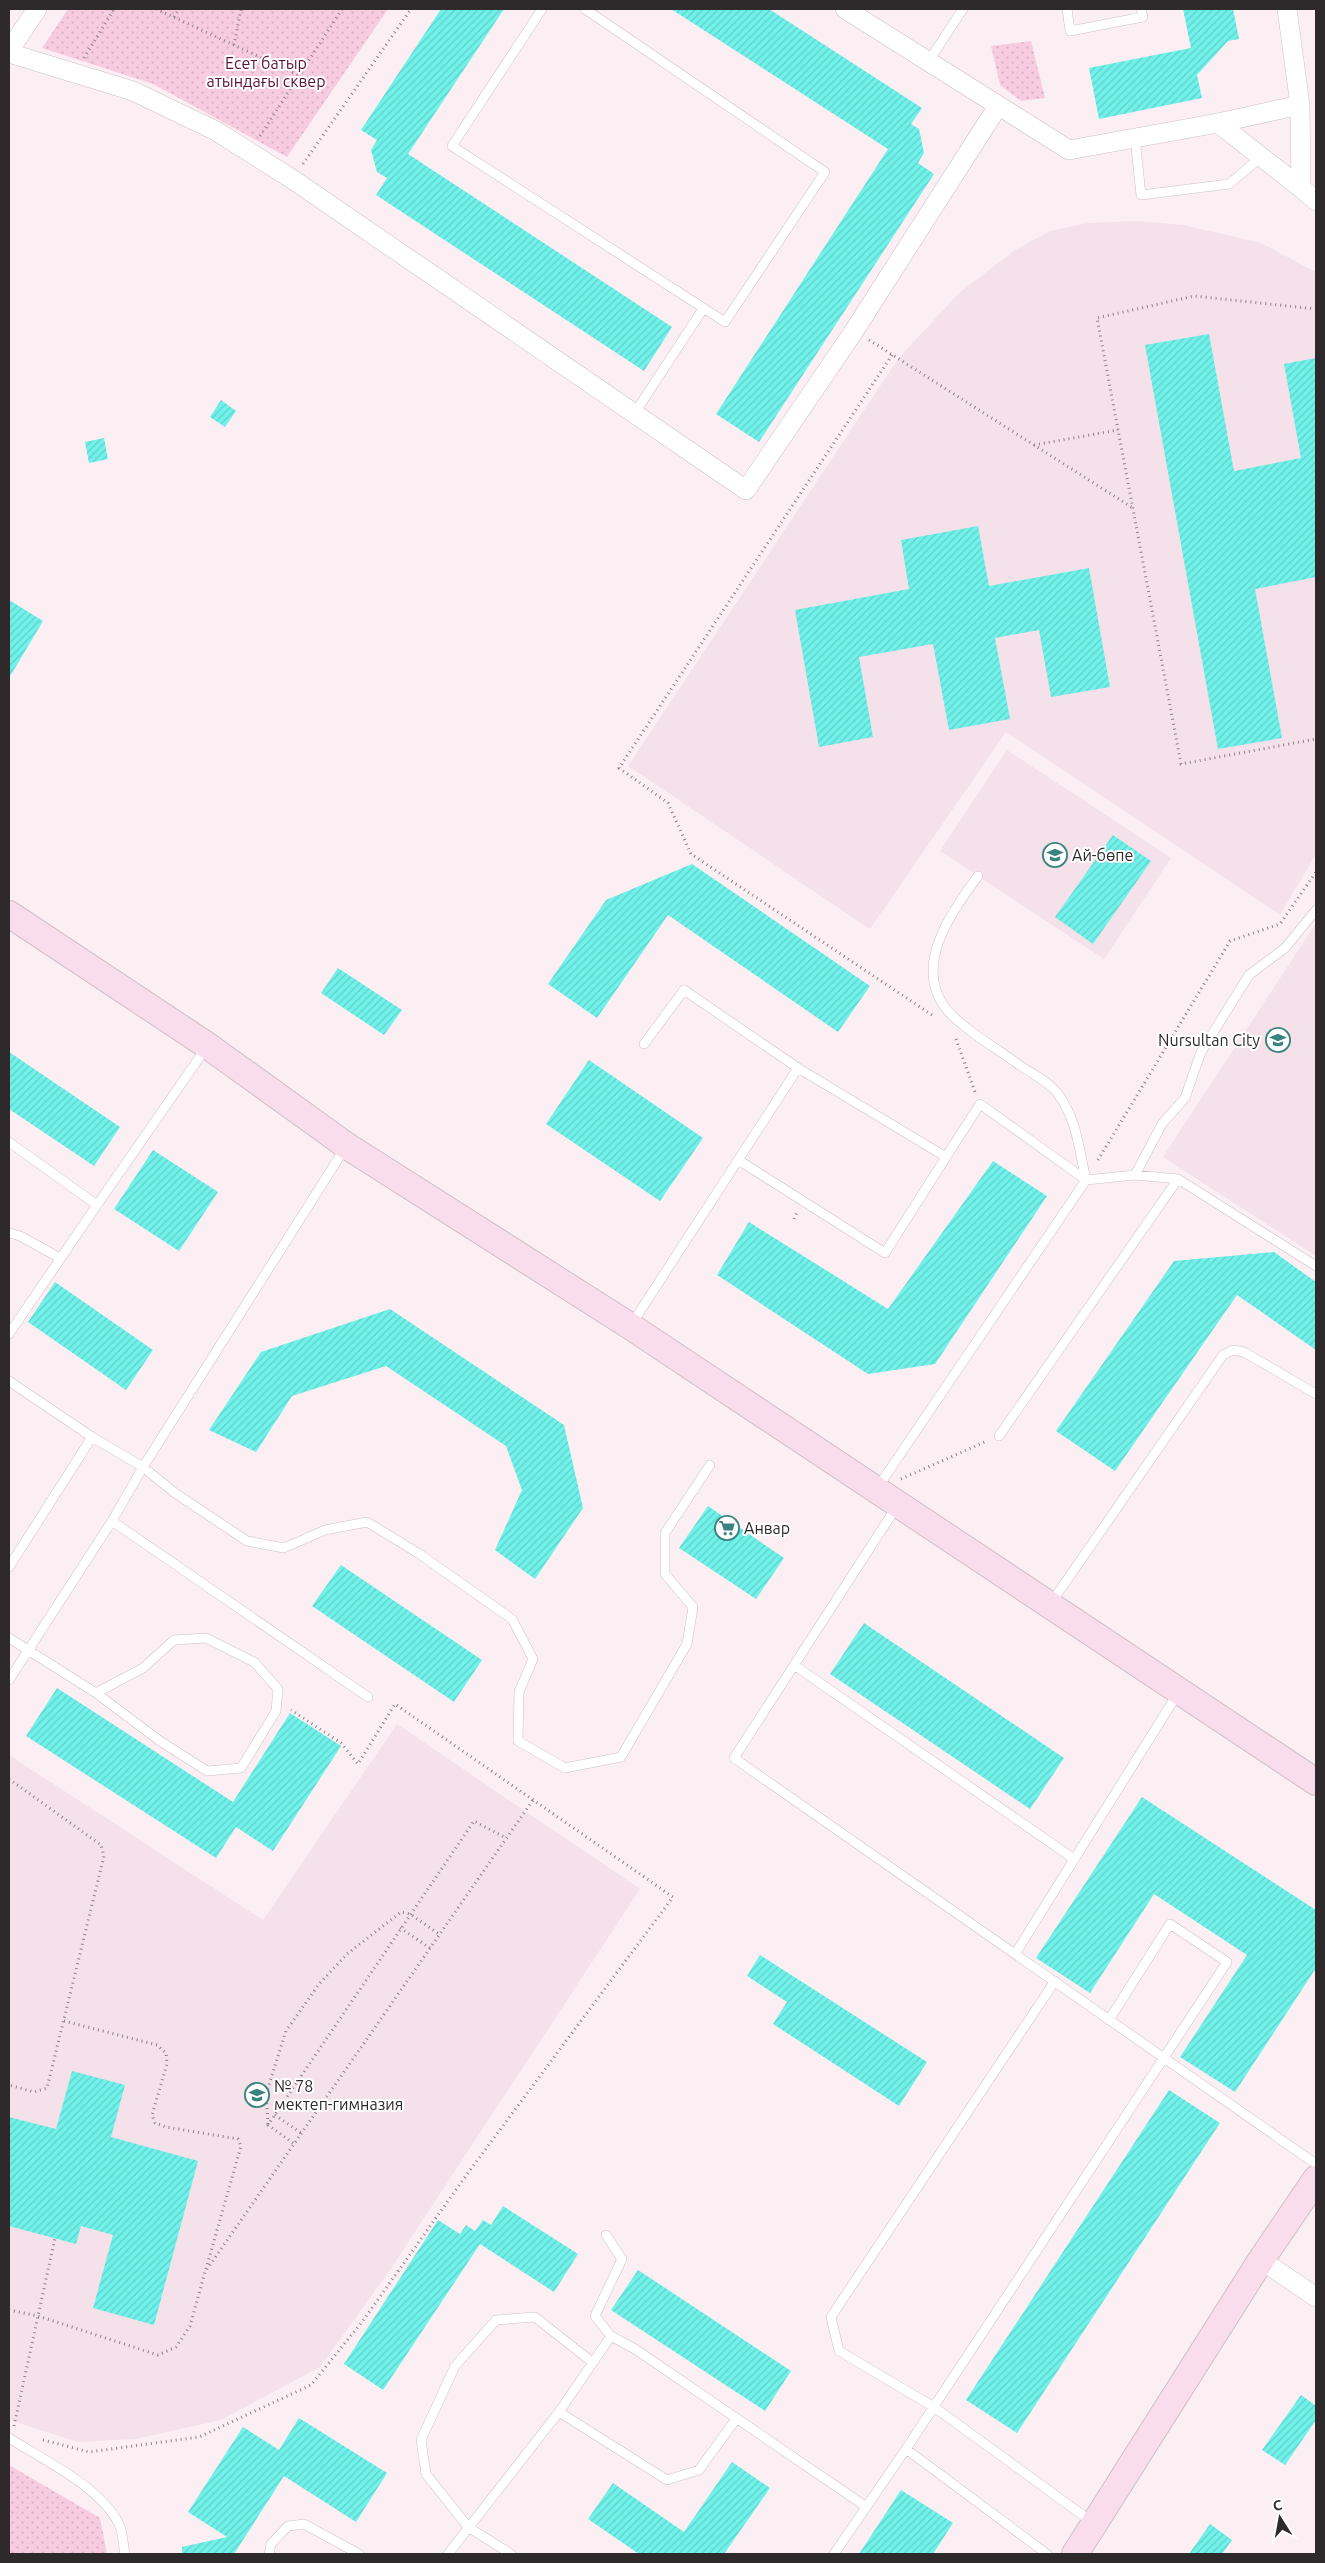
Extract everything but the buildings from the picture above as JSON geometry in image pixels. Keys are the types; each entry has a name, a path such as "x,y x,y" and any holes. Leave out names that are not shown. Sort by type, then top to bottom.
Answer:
{"street":[{"path":"37,9 9,52 133,91 216,131 292,179 746,490 854,330 998,106"},
{"path":"845,9 1069,150 1218,123 1300,105"},
{"path":"1288,9 1300,105 1301,188"},
{"path":"1218,123 1316,201"},
{"path":"9,914 208,1046 347,1146 630,1326 1316,1782"},
{"path":"1075,2554 1261,2260 1316,2179"},
{"path":"1261,2260 1316,2297"}],"lane":[{"path":"542,9 452,146 725,322 825,172 585,9"},
{"path":"928,62 963,9"},
{"path":"1067,9 1070,31 1143,17 1141,9"},
{"path":"1134,138 1141,195 1229,184 1261,157"},
{"path":"634,414 703,309"},
{"path":"876,1490 1086,1180 1074,1124 1056,1092 974,1033 945,1008 935,990 932,968 935,950 944,930 978,876"},
{"path":"1135,1175 1162,1124 1185,1098 1201,1052 1249,975 1285,948 1316,910"},
{"path":"644,1044 684,990 798,1068 946,1157"},
{"path":"9,1334 208,1046"},
{"path":"630,1326 740,1160 798,1068"},
{"path":"740,1160 885,1253 980,1104 1086,1180 1135,1175 1178,1179 1316,1266"},
{"path":"9,1142 97,1205"},
{"path":"9,1680 29,1652 112,1521 143,1467 347,1146"},
{"path":"999,1436 1178,1179"},
{"path":"9,1233 20,1236 60,1258"},
{"path":"1050,1605 1223,1355 1233,1350 1244,1352 1316,1394"},
{"path":"9,1381 92,1437 143,1467 174,1493 247,1541 284,1548 325,1530 367,1522 418,1553 512,1619 533,1659 518,1692 518,1741 565,1768 621,1757 687,1644 693,1607 665,1574 665,1533 710,1465"},
{"path":"9,1567 92,1437"},
{"path":"898,1504 734,1758 1316,2164"},
{"path":"112,1521 368,1697"},
{"path":"9,1638 96,1693 160,1741 207,1772 241,1768 276,1711 278,1689 254,1662 206,1638 174,1640 143,1668 96,1693"},
{"path":"794,1665 1074,1859"},
{"path":"1015,1954 1179,1691"},
{"path":"834,2554 934,2407 1227,1962 1170,1924 1110,2020"},
{"path":"1055,1981 831,2317 839,2351 934,2407 1095,2524"},
{"path":"606,2234 622,2259 595,2316 611,2336 635,2349 865,2506"},
{"path":"511,2554 468,2527 426,2474 421,2440 455,2366 496,2320 535,2317 592,2362"},
{"path":"448,2554 559,2412 611,2336"},
{"path":"559,2412 667,2480 699,2470 736,2418"},
{"path":"11,2435 93,2492 108,2507 120,2525 125,2554"},
{"path":"906,2449 1047,2554"},
{"path":"269,2554 271,2544 288,2526 304,2524 359,2554"}],"path":[{"path":"82,61 114,9"},
{"path":"156,9 299,75"},
{"path":"174,17 179,9"},
{"path":"234,45 241,9"},
{"path":"257,140 342,9"},
{"path":"292,179 411,9"},
{"path":"1316,309 1194,296 1097,318 1181,764 1316,739"},
{"path":"854,330 1133,508"},
{"path":"892,355 619,768 668,803 691,854 936,1018"},
{"path":"1033,445 1118,430"},
{"path":"1086,1180 1230,941 1280,924 1316,872"},
{"path":"955,1037 980,1104"},
{"path":"876,1490 999,1436"},
{"path":"37,2439 89,2452 199,2437 311,2385 362,2322 465,2177 673,1897 395,1704 358,1764 342,1743 292,1709 286,1716"},
{"path":"9,1779 101,1846 104,1856 47,2088 34,2092 9,2085"},
{"path":"205,2272 533,1800"},
{"path":"268,2125 474,1820 506,1838"},
{"path":"268,2125 266,2094 286,2031 320,1984 347,1954 401,1912 410,1914 439,1934"},
{"path":"400,1928 430,1948"},
{"path":"9,2310 38,2316 158,2355 176,2347 190,2326 241,2146 238,2139 166,2127 155,2123 152,2115 167,2064 166,2053 157,2045 64,2021"},
{"path":"274,2116 301,2132"},
{"path":"268,2125 293,2143"},
{"path":"11,2435 55,2238"}],"shaded area":[{"path":"1136,221 1184,225 1261,243 1316,272 1316,854 1280,915 1006,732 870,929 628,766 898,359 959,293 1015,250 1050,231 1088,223"},
{"name":"Ай-бөпе","path":"1007,750 1171,858 1104,959 940,851"},
{"name":"Nursultan City","path":"1316,923 1316,1256 1163,1157"},
{"name":"№ 78 мектеп-гимназия","path":"397,1724 640,1889 390,2270 320,2367 221,2420 136,2439 78,2442 9,2420 9,1755 263,1920"}],"green space":[{"name":"Есет батыр атындағы сквер","path":"68,9 388,9 287,157 153,84 42,48"},
{"path":"1031,41 1045,98 1021,101 1000,85 991,46"},
{"path":"9,2465 100,2518 107,2554 9,2554"}],"place":[{"name":"Ай-бөпе","path":"1055,855"},
{"name":"Nursultan City","path":"1278,1040"},
{"name":"Анвар","path":"727,1528"},
{"name":"№ 78 мектеп-гимназия","path":"257,2095"}]}
